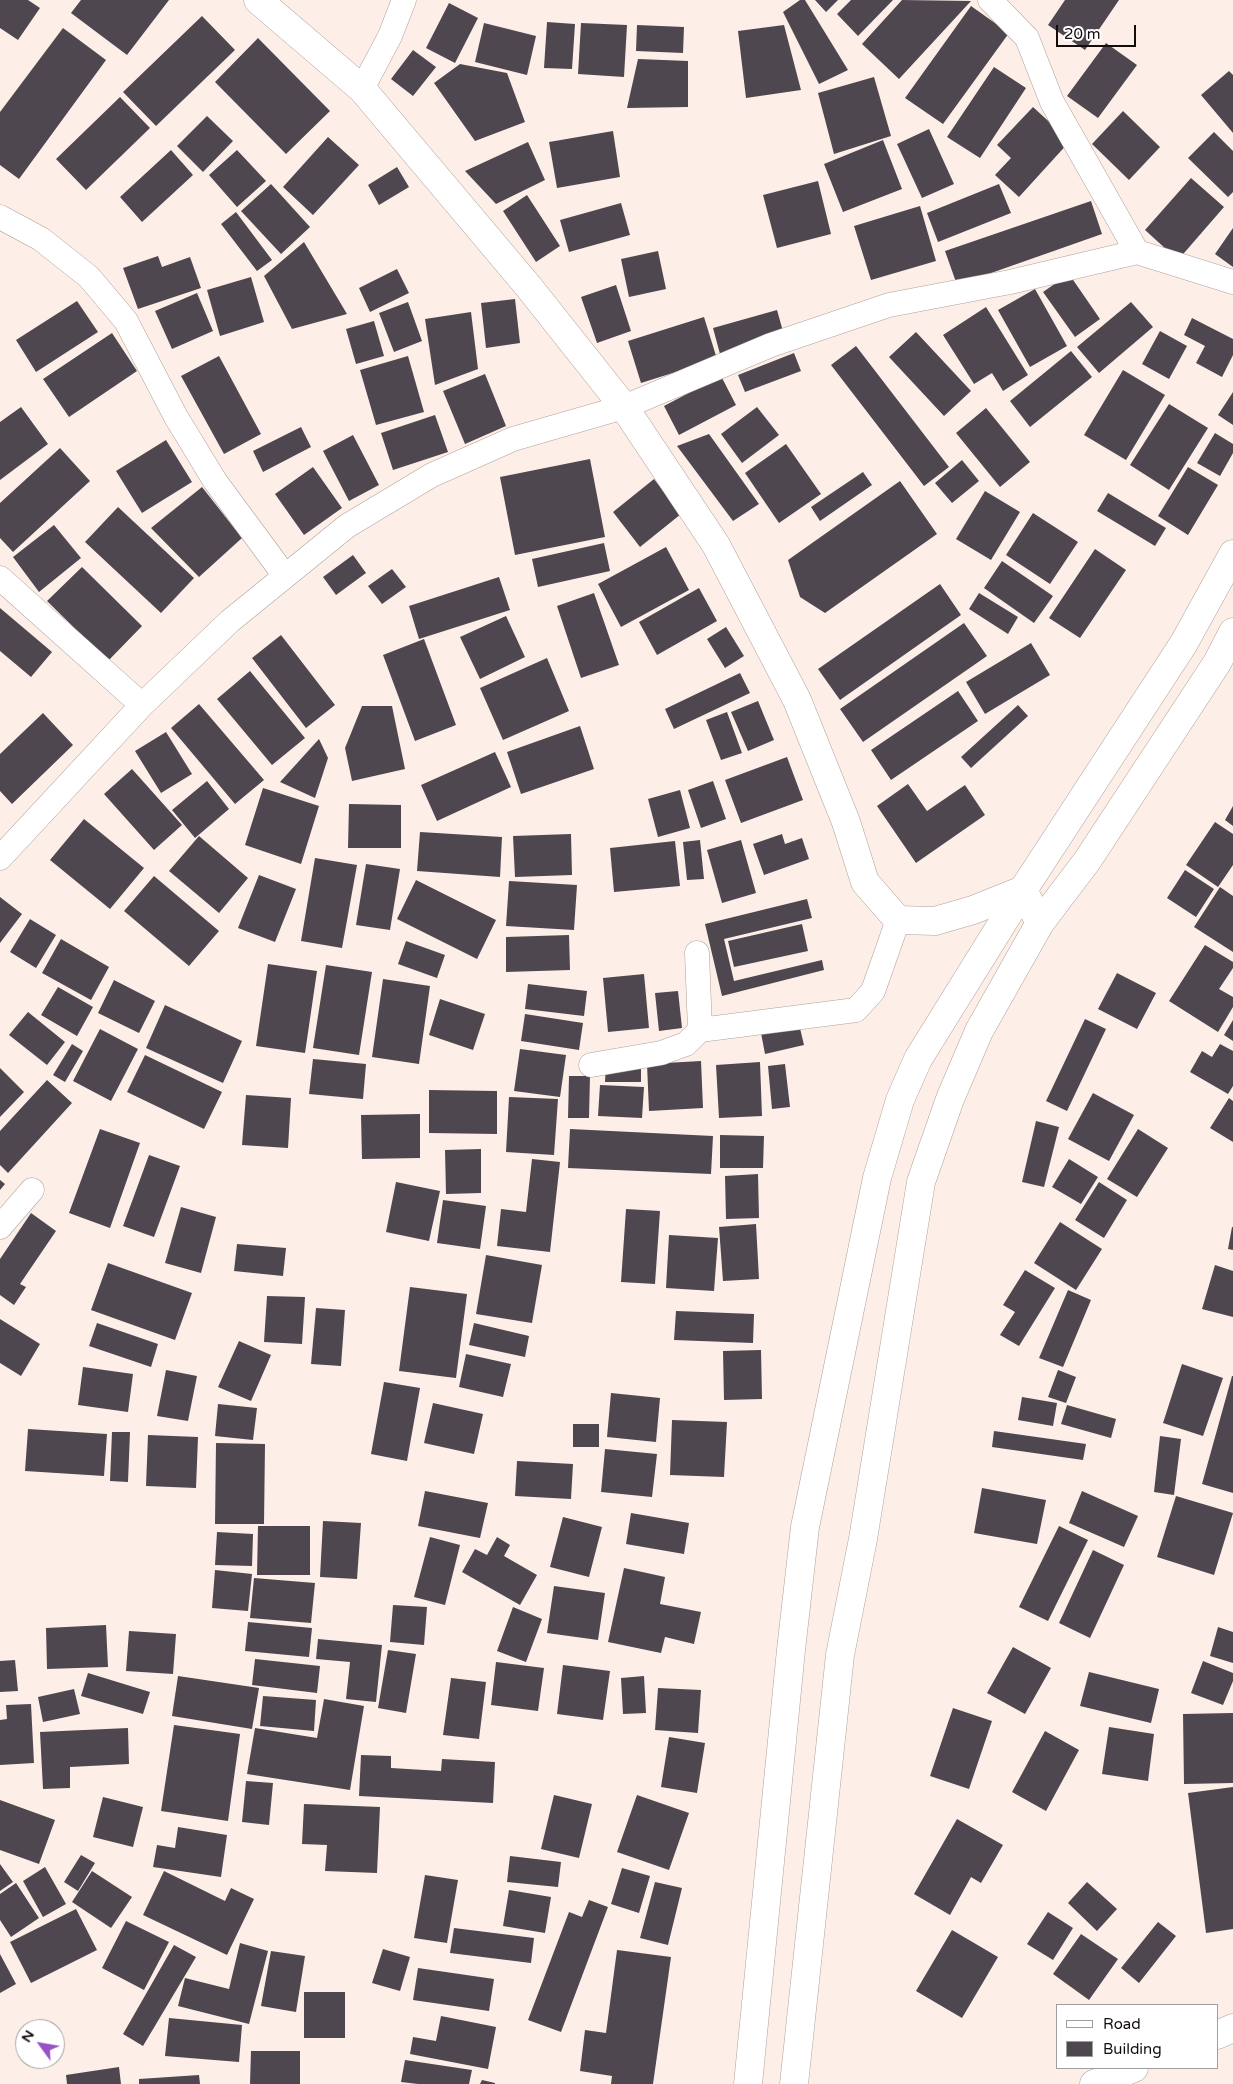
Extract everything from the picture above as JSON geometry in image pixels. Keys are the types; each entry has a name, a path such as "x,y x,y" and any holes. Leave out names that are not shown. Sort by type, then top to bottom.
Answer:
{"main road":[{"path":"258,0 362,89 528,286 624,407 716,545 797,700 846,822 865,882 898,920 935,921 973,910 1023,890"},
{"path":"748,2084 805,1527 877,1178 900,1100 918,1059 1023,890 1184,643 1233,554"},
{"path":"794,2084 840,1655 863,1538 921,1182 950,1099 979,1031 1040,923 1087,861 1217,663 1233,632"},
{"path":"1023,890 1040,923"},
{"path":"1218,2034 1233,2028"},
{"path":"1094,2084 1132,2069"}],"street":[{"path":"362,89 390,36 404,0"},
{"path":"990,0 1027,38 1052,102 1137,252"},
{"path":"0,218 41,239 89,277 126,321 176,417 215,482 285,576"},
{"path":"0,858 142,705 230,621 347,526 432,475 513,439 624,407 771,345 889,305 1010,282 1137,252 1233,282"},
{"path":"0,578 142,705"},
{"path":"591,1065 662,1053 686,1044 700,1030 856,1010 873,991 898,920"},
{"path":"696,953 700,1030"},
{"path":"0,1227 32,1190"}],"building":[{"path":"0,0 28,0 40,8 18,40 0,28"},
{"path":"81,0 169,0 127,55 71,13"},
{"path":"800,0 805,0 848,70 819,84 783,12"},
{"path":"815,0 838,0 826,12"},
{"path":"851,0 893,0 858,36 837,14"},
{"path":"902,0 971,1 899,79 862,44"},
{"path":"1065,0 1119,0 1085,50 1048,25"},
{"path":"449,3 478,18 455,63 426,48"},
{"path":"971,6 1009,33 943,124 905,98"},
{"path":"202,16 235,50 156,126 123,92"},
{"path":"547,22 575,24 572,69 544,68"},
{"path":"484,23 536,36 527,75 475,62"},
{"path":"581,23 627,25 624,77 578,74"},
{"path":"637,25 684,27 683,53 636,51"},
{"path":"784,25 801,90 746,98 738,31"},
{"path":"63,28 106,60 19,179 0,165 0,112"},
{"path":"258,38 330,111 286,154 215,82"},
{"path":"1106,43 1137,65 1098,118 1067,96"},
{"path":"413,50 436,67 413,96 391,79"},
{"path":"638,59 688,61 688,107 627,108"},
{"path":"460,64 507,73 525,122 475,141 434,83"},
{"path":"994,67 1026,88 980,158 947,137"},
{"path":"1229,71 1233,75 1233,133 1201,95"},
{"path":"874,77 891,136 834,154 818,93"},
{"path":"120,97 150,128 86,190 56,159"},
{"path":"1033,107 1070,141 1019,197 995,175 1011,158 997,145"},
{"path":"1123,111 1160,147 1129,180 1092,144"},
{"path":"207,116 233,141 203,172 177,146"},
{"path":"929,129 954,184 922,198 897,144"},
{"path":"613,131 620,177 557,188 549,142"},
{"path":"1214,132 1233,151 1233,192 1228,197 1188,158"},
{"path":"328,137 359,165 313,215 283,187"},
{"path":"883,140 902,189 843,212 824,164"},
{"path":"528,142 545,180 496,204 465,171"},
{"path":"171,150 193,175 142,222 120,197"},
{"path":"237,150 266,181 237,207 209,175"},
{"path":"397,167 409,187 379,205 368,185"},
{"path":"1191,178 1224,207 1178,260 1145,230"},
{"path":"818,181 831,234 777,248 763,195"},
{"path":"271,184 310,227 281,254 241,211"},
{"path":"999,184 1011,213 938,242 927,213"},
{"path":"527,195 560,246 536,262 503,211"},
{"path":"1091,201 1102,234 957,285 945,251"},
{"path":"621,203 630,235 569,252 560,220"},
{"path":"920,206 936,261 871,280 854,226"},
{"path":"236,212 272,260 257,271 221,224"},
{"path":"1233,228 1233,267 1215,254"},
{"path":"304,242 347,314 292,329 264,276"},
{"path":"658,251 666,289 629,297 621,259"},
{"path":"158,256 162,267 190,257 201,288 138,309 123,268"},
{"path":"397,269 409,293 370,312 359,288"},
{"path":"1069,274 1100,319 1075,337 1043,292"},
{"path":"251,277 264,322 220,336 207,290"},
{"path":"616,285 631,331 597,343 581,297"},
{"path":"1035,289 1067,346 1030,367 998,310"},
{"path":"197,293 213,331 172,349 155,311"},
{"path":"515,299 520,343 486,348 481,303"},
{"path":"77,301 98,332 36,372 16,340"},
{"path":"408,302 422,341 394,352 379,313"},
{"path":"1131,302 1153,327 1099,373 1077,347"},
{"path":"986,307 1028,375 1003,391 992,373 974,384 943,335"},
{"path":"777,310 784,335 720,354 713,328"},
{"path":"471,312 478,369 435,385 425,319"},
{"path":"704,317 717,359 641,383 628,341"},
{"path":"1192,318 1233,339 1233,355 1222,377 1196,363 1205,346 1184,335"},
{"path":"374,321 384,356 356,364 346,329"},
{"path":"1160,331 1187,346 1169,379 1142,364"},
{"path":"916,332 971,391 944,416 889,357"},
{"path":"112,333 137,371 69,417 43,379"},
{"path":"856,346 949,467 924,486 831,365"},
{"path":"1071,351 1092,377 1030,427 1010,401"},
{"path":"794,353 801,371 745,392 738,375"},
{"path":"219,356 261,434 224,454 181,376"},
{"path":"408,356 424,412 376,425 360,370"},
{"path":"1123,370 1165,395 1126,460 1084,435"},
{"path":"485,374 506,426 465,444 443,391"},
{"path":"721,376 736,405 679,435 664,406"},
{"path":"1233,392 1233,425 1218,415"},
{"path":"1169,404 1208,428 1169,490 1130,465"},
{"path":"21,407 48,444 0,480 0,422"},
{"path":"757,407 779,435 742,463 721,434"},
{"path":"986,408 1030,462 1000,487 956,433"},
{"path":"435,415 448,452 393,470 381,433"},
{"path":"301,427 311,447 263,472 253,451"},
{"path":"1215,433 1233,444 1233,453 1220,476 1197,463"},
{"path":"709,434 759,504 733,521 677,446"},
{"path":"353,435 379,485 349,501 323,451"},
{"path":"166,440 192,482 142,513 116,471"},
{"path":"786,444 821,494 779,523 745,473"},
{"path":"60,448 90,481 13,552 0,538 0,503"},
{"path":"590,459 605,537 515,555 500,477"},
{"path":"962,460 979,481 952,503 935,483"},
{"path":"313,467 342,508 304,535 275,494"},
{"path":"1188,467 1218,485 1188,535 1158,516"},
{"path":"863,472 872,485 820,521 811,507"},
{"path":"654,479 681,514 640,547 613,512"},
{"path":"900,481 937,534 825,613 800,597 788,560"},
{"path":"202,487 242,538 199,577 151,528"},
{"path":"985,491 1020,512 991,560 956,539"},
{"path":"1108,493 1166,528 1155,546 1097,511"},
{"path":"118,507 194,578 161,613 85,542"},
{"path":"1033,513 1078,542 1050,584 1006,555"},
{"path":"54,525 81,558 39,592 13,557"},
{"path":"604,543 610,571 538,587 532,559"},
{"path":"666,547 689,590 621,627 598,584"},
{"path":"1095,549 1126,570 1080,638 1049,618"},
{"path":"353,555 366,573 336,595 323,577"},
{"path":"1002,561 1053,596 1034,623 984,588"},
{"path":"82,567 142,626 108,661 47,601"},
{"path":"392,569 406,587 382,604 368,586"},
{"path":"499,577 510,610 419,639 409,606"},
{"path":"940,584 961,615 840,700 818,669"},
{"path":"699,588 717,621 657,655 639,622"},
{"path":"594,593 619,665 581,678 557,606"},
{"path":"979,593 1018,617 1008,634 969,609"},
{"path":"0,608 52,652 31,677 0,651"},
{"path":"506,616 525,657 480,679 460,637"},
{"path":"964,623 987,656 863,742 840,709"},
{"path":"726,627 744,656 725,668 707,639"},
{"path":"281,635 335,705 306,728 252,658"},
{"path":"424,639 456,725 415,741 383,655"},
{"path":"1031,643 1050,675 985,714 966,682"},
{"path":"547,658 569,711 503,740 480,688"},
{"path":"250,671 305,738 272,765 217,699"},
{"path":"740,673 750,693 674,729 665,709"},
{"path":"958,691 978,721 891,780 871,750"},
{"path":"758,701 774,740 748,751 731,712"},
{"path":"199,704 264,780 235,804 171,728"},
{"path":"1018,705 1028,716 971,768 961,757"},
{"path":"362,706 392,706 405,769 352,781 345,748"},
{"path":"727,712 742,753 721,760 706,720"},
{"path":"43,713 73,745 12,804 0,791 0,754"},
{"path":"580,726 594,769 521,794 507,752"},
{"path":"166,732 192,774 161,793 135,751"},
{"path":"319,739 328,758 315,798 280,782"},
{"path":"495,752 511,787 437,821 421,785"},
{"path":"787,757 803,800 741,823 725,780"},
{"path":"132,769 182,825 154,850 104,794"},
{"path":"207,781 229,809 195,838 172,810"},
{"path":"713,781 726,819 701,828 688,790"},
{"path":"908,784 927,811 965,785 985,815 916,863 877,806"},
{"path":"263,788 319,806 301,864 245,845"},
{"path":"680,790 690,828 658,837 648,799"},
{"path":"349,804 401,805 401,848 348,848"},
{"path":"1233,806 1233,826 1225,820"},
{"path":"84,819 144,868 110,909 50,860"},
{"path":"1215,822 1233,834 1233,865 1218,887 1186,865"},
{"path":"420,832 502,837 500,877 417,871"},
{"path":"571,834 572,875 515,877 513,836"},
{"path":"782,834 785,844 802,838 809,859 764,875 753,844"},
{"path":"199,836 248,878 219,913 169,871"},
{"path":"700,840 704,879 687,880 683,842"},
{"path":"741,840 756,893 722,903 707,850"},
{"path":"675,841 680,886 614,892 610,848"},
{"path":"315,858 357,865 342,948 301,941"},
{"path":"366,864 400,869 390,930 356,925"},
{"path":"1185,870 1214,889 1196,917 1167,898"},
{"path":"259,875 296,889 275,942 238,928"},
{"path":"154,876 219,931 189,966 124,911"},
{"path":"416,880 496,920 477,959 397,919"},
{"path":"509,881 577,885 574,930 506,926"},
{"path":"1220,887 1233,896 1233,952 1194,927"},
{"path":"0,897 22,914 0,943"},
{"path":"807,899 812,918 724,939 734,981 822,960 824,970 722,996 705,924"},
{"path":"30,919 56,935 36,968 10,952"},
{"path":"802,924 808,951 734,967 728,941"},
{"path":"569,935 570,970 506,972 506,937"},
{"path":"61,939 109,967 91,1000 42,973"},
{"path":"406,941 445,955 437,978 398,964"},
{"path":"1205,945 1233,962 1233,968 1219,989 1233,997 1233,1007 1218,1032 1169,1001"},
{"path":"268,964 317,971 305,1053 256,1046"},
{"path":"326,965 372,972 359,1055 313,1048"},
{"path":"1117,973 1156,993 1137,1029 1098,1009"},
{"path":"644,974 649,1028 608,1032 603,978"},
{"path":"383,979 430,986 419,1064 372,1057"},
{"path":"114,980 155,1001 139,1033 98,1013"},
{"path":"528,984 587,991 584,1016 525,1009"},
{"path":"58,987 93,1007 77,1036 41,1015"},
{"path":"678,991 682,1028 659,1031 655,993"},
{"path":"440,999 485,1014 473,1050 429,1035"},
{"path":"165,1005 242,1041 223,1083 146,1048"},
{"path":"28,1012 65,1042 47,1065 9,1035"},
{"path":"525,1014 583,1023 579,1050 521,1041"},
{"path":"1085,1019 1106,1029 1067,1111 1046,1101"},
{"path":"1233,1020 1233,1041 1224,1035"},
{"path":"799,1024 804,1045 765,1054 761,1033"},
{"path":"100,1029 138,1049 111,1101 73,1081"},
{"path":"72,1044 83,1051 65,1082 53,1075"},
{"path":"1220,1044 1233,1051 1233,1086 1228,1094 1190,1072 1202,1051 1212,1057"},
{"path":"520,1049 566,1055 560,1097 514,1091"},
{"path":"145,1055 222,1092 204,1129 127,1092"},
{"path":"313,1059 366,1064 363,1099 309,1094"},
{"path":"701,1061 703,1108 649,1111 647,1064"},
{"path":"760,1062 762,1116 719,1118 716,1065"},
{"path":"785,1064 790,1107 772,1109 768,1066"},
{"path":"606,1065 641,1065 641,1082 605,1082"},
{"path":"0,1068 24,1092 0,1117"},
{"path":"569,1076 590,1076 589,1118 568,1118"},
{"path":"47,1080 72,1103 8,1173 0,1165 0,1131"},
{"path":"600,1085 644,1087 642,1118 598,1116"},
{"path":"429,1090 497,1091 497,1134 429,1133"},
{"path":"1093,1093 1134,1115 1109,1161 1068,1139"},
{"path":"246,1095 291,1098 288,1148 242,1145"},
{"path":"509,1097 558,1099 554,1155 506,1152"},
{"path":"1229,1098 1233,1101 1233,1142 1210,1128"},
{"path":"420,1114 420,1158 362,1159 361,1115"},
{"path":"1036,1121 1059,1127 1044,1187 1022,1182"},
{"path":"100,1129 140,1143 110,1228 69,1213"},
{"path":"570,1129 713,1136 711,1174 568,1168"},
{"path":"1138,1129 1168,1148 1137,1197 1107,1179"},
{"path":"720,1135 764,1136 763,1168 720,1168"},
{"path":"481,1149 481,1193 446,1194 445,1150"},
{"path":"149,1155 180,1166 154,1237 123,1226"},
{"path":"532,1159 560,1162 550,1252 497,1246 501,1209 526,1212"},
{"path":"1069,1159 1098,1177 1081,1204 1052,1187"},
{"path":"758,1174 759,1218 726,1219 725,1176"},
{"path":"0,1180 5,1184 0,1190"},
{"path":"396,1182 440,1191 429,1241 386,1232"},
{"path":"1099,1182 1127,1200 1104,1238 1075,1220"},
{"path":"443,1200 486,1206 480,1249 437,1243"},
{"path":"181,1207 216,1217 201,1273 165,1263"},
{"path":"626,1209 660,1211 655,1284 621,1282"},
{"path":"31,1213 56,1231 20,1284 26,1287 14,1305 0,1295 0,1259"},
{"path":"1060,1222 1102,1249 1076,1290 1034,1263"},
{"path":"756,1224 759,1279 723,1281 719,1227"},
{"path":"1233,1227 1233,1250 1228,1249"},
{"path":"669,1235 718,1238 714,1291 666,1288"},
{"path":"237,1244 286,1248 283,1276 234,1271"},
{"path":"486,1255 542,1265 532,1323 476,1314"},
{"path":"108,1263 192,1293 175,1340 91,1310"},
{"path":"1215,1265 1233,1271 1233,1317 1202,1309"},
{"path":"1025,1270 1055,1288 1019,1346 1000,1335 1015,1312 1003,1305"},
{"path":"410,1287 467,1294 456,1378 399,1371"},
{"path":"1068,1290 1091,1300 1063,1367 1039,1358"},
{"path":"267,1296 305,1297 302,1344 264,1342"},
{"path":"316,1308 345,1310 341,1366 311,1364"},
{"path":"676,1311 754,1314 753,1343 674,1340"},
{"path":"0,1319 40,1344 21,1376 0,1363"},
{"path":"97,1323 158,1344 151,1367 89,1346"},
{"path":"474,1323 529,1336 525,1357 469,1345"},
{"path":"239,1341 271,1355 251,1401 218,1387"},
{"path":"761,1350 762,1399 724,1400 723,1351"},
{"path":"466,1354 511,1364 503,1397 459,1387"},
{"path":"1182,1364 1223,1378 1203,1436 1163,1423"},
{"path":"83,1367 133,1374 128,1412 78,1405"},
{"path":"166,1370 197,1376 188,1421 157,1416"},
{"path":"1058,1370 1076,1377 1066,1403 1048,1397"},
{"path":"1233,1376 1233,1493 1202,1484"},
{"path":"384,1382 420,1388 407,1461 371,1454"},
{"path":"611,1393 660,1398 656,1442 607,1437"},
{"path":"1022,1397 1057,1403 1053,1426 1018,1420"},
{"path":"433,1403 483,1414 474,1454 424,1443"},
{"path":"218,1404 257,1408 253,1440 215,1436"},
{"path":"1067,1405 1116,1419 1111,1438 1061,1424"},
{"path":"672,1420 727,1422 724,1477 670,1475"},
{"path":"573,1424 599,1424 599,1447 573,1447"},
{"path":"28,1429 107,1434 104,1476 25,1471"},
{"path":"994,1431 1086,1444 1083,1460 992,1447"},
{"path":"112,1432 130,1432 128,1482 110,1481"},
{"path":"148,1435 198,1437 196,1488 146,1486"},
{"path":"1160,1436 1181,1439 1174,1495 1154,1492"},
{"path":"216,1443 265,1444 264,1524 215,1524"},
{"path":"605,1449 657,1454 652,1497 601,1492"},
{"path":"517,1461 573,1464 571,1499 515,1496"},
{"path":"982,1488 1046,1500 1037,1544 974,1533"},
{"path":"425,1491 488,1503 480,1538 418,1526"},
{"path":"1082,1491 1138,1516 1124,1547 1069,1523"},
{"path":"1176,1496 1233,1513 1214,1575 1157,1557"},
{"path":"631,1513 689,1523 684,1554 626,1544"},
{"path":"563,1517 602,1527 589,1577 550,1567"},
{"path":"323,1521 361,1523 357,1579 320,1577"},
{"path":"258,1526 310,1526 310,1575 257,1575"},
{"path":"1059,1526 1088,1540 1048,1621 1019,1607"},
{"path":"217,1532 253,1534 252,1566 215,1565"},
{"path":"430,1537 460,1545 445,1605 414,1597"},
{"path":"497,1537 510,1545 504,1556 537,1575 520,1605 462,1572 475,1549 487,1555"},
{"path":"1093,1550 1124,1565 1090,1638 1059,1623"},
{"path":"624,1568 665,1577 660,1604 701,1612 694,1644 665,1637 661,1653 608,1642"},
{"path":"215,1570 252,1574 248,1611 212,1608"},
{"path":"254,1578 315,1583 311,1623 250,1618"},
{"path":"554,1586 605,1593 598,1640 547,1633"},
{"path":"393,1605 427,1607 424,1645 390,1642"},
{"path":"513,1607 542,1619 526,1662 497,1651"},
{"path":"248,1622 312,1628 309,1657 245,1651"},
{"path":"106,1625 108,1667 47,1669 46,1628"},
{"path":"1218,1627 1233,1632 1233,1663 1210,1656"},
{"path":"129,1631 176,1634 173,1674 126,1671"},
{"path":"318,1639 382,1645 376,1702 346,1699 350,1662 316,1659"},
{"path":"1013,1647 1051,1668 1025,1714 987,1693"},
{"path":"388,1650 416,1654 406,1713 378,1708"},
{"path":"255,1659 320,1666 317,1693 252,1685"},
{"path":"15,1660 18,1691 0,1692 0,1661"},
{"path":"1203,1661 1233,1673 1233,1681 1223,1705 1191,1693"},
{"path":"496,1662 544,1668 538,1711 491,1705"},
{"path":"563,1665 610,1671 603,1720 557,1714"},
{"path":"1089,1672 1159,1689 1151,1723 1080,1706"},
{"path":"88,1673 150,1692 143,1714 81,1696"},
{"path":"178,1676 259,1688 252,1729 172,1716"},
{"path":"644,1676 646,1713 623,1714 621,1678"},
{"path":"451,1678 486,1682 479,1739 443,1735"},
{"path":"658,1688 701,1690 698,1733 655,1730"},
{"path":"74,1689 80,1714 43,1722 38,1697"},
{"path":"263,1696 316,1700 314,1731 260,1726"},
{"path":"324,1699 364,1706 350,1790 247,1774 255,1728 317,1738"},
{"path":"31,1704 34,1763 0,1765 0,1720 7,1719 6,1705"},
{"path":"953,1708 992,1721 969,1789 930,1776"},
{"path":"1233,1713 1233,1783 1184,1784 1183,1714"},
{"path":"174,1725 240,1734 228,1821 161,1811"},
{"path":"1109,1727 1154,1734 1148,1781 1102,1774"},
{"path":"128,1728 129,1764 70,1767 70,1788 43,1789 40,1732"},
{"path":"1045,1731 1079,1750 1046,1811 1012,1792"},
{"path":"669,1737 705,1743 697,1793 661,1787"},
{"path":"361,1755 391,1756 391,1768 441,1771 442,1759 495,1762 493,1803 359,1796"},
{"path":"246,1781 273,1783 269,1825 242,1822"},
{"path":"1233,1787 1233,1929 1206,1933 1188,1793"},
{"path":"554,1795 592,1804 579,1858 541,1849"},
{"path":"637,1795 689,1813 669,1870 617,1852"},
{"path":"103,1797 143,1807 133,1847 93,1837"},
{"path":"0,1800 55,1820 39,1864 0,1850"},
{"path":"304,1804 380,1807 377,1873 325,1871 327,1845 302,1844"},
{"path":"957,1819 1003,1845 981,1883 971,1877 950,1915 914,1894"},
{"path":"178,1827 227,1835 221,1877 153,1867 157,1845 175,1848"},
{"path":"81,1855 95,1863 78,1891 64,1882"},
{"path":"510,1856 561,1862 558,1887 507,1882"},
{"path":"0,1864 13,1882 0,1891"},
{"path":"45,1867 66,1904 43,1917 23,1881"},
{"path":"622,1868 650,1876 639,1913 611,1904"},
{"path":"92,1871 132,1897 111,1928 72,1902"},
{"path":"164,1871 225,1901 231,1888 254,1899 227,1955 143,1915"},
{"path":"425,1875 458,1880 447,1943 414,1938"},
{"path":"655,1882 682,1888 668,1945 640,1938"},
{"path":"1087,1882 1117,1909 1097,1931 1068,1903"},
{"path":"16,1883 39,1918 11,1937 0,1920 0,1894"},
{"path":"509,1890 551,1897 545,1933 503,1926"},
{"path":"589,1900 608,1907 561,2032 528,2020 569,1912 582,1917"},
{"path":"76,1909 97,1950 31,1983 10,1942"},
{"path":"1048,1912 1073,1928 1053,1960 1027,1944"},
{"path":"126,1921 169,1942 144,1990 102,1968"},
{"path":"1158,1922 1176,1936 1139,1983 1121,1968"},
{"path":"454,1928 534,1938 531,1963 450,1953"},
{"path":"952,1930 998,1957 962,2018 916,1991"},
{"path":"1081,1934 1118,1959 1089,2000 1053,1974"},
{"path":"240,1943 268,1951 249,2024 178,2006 185,1978 229,1989"},
{"path":"174,1945 196,1957 143,2046 123,2034"},
{"path":"383,1949 410,1957 400,1991 372,1983"},
{"path":"617,1950 671,1957 653,2084 611,2084 612,2076 580,2071 585,2030 606,2033"},
{"path":"271,1951 305,1956 296,2012 261,2006"},
{"path":"0,1954 16,1984 0,1993"},
{"path":"418,1968 494,1979 489,2011 413,2000"},
{"path":"304,1992 345,1992 345,2038 304,2038"},
{"path":"441,2016 496,2027 488,2069 410,2054 413,2037 436,2041"},
{"path":"169,2018 242,2025 239,2062 165,2056"},
{"path":"251,2051 300,2051 300,2084 250,2084"},
{"path":"405,2060 472,2070 469,2084 401,2082"},
{"path":"119,2067 121,2084 67,2084 66,2075"},
{"path":"199,2075 200,2084 139,2084 139,2079"},
{"path":"482,2080 495,2083 495,2084 480,2084"}]}
